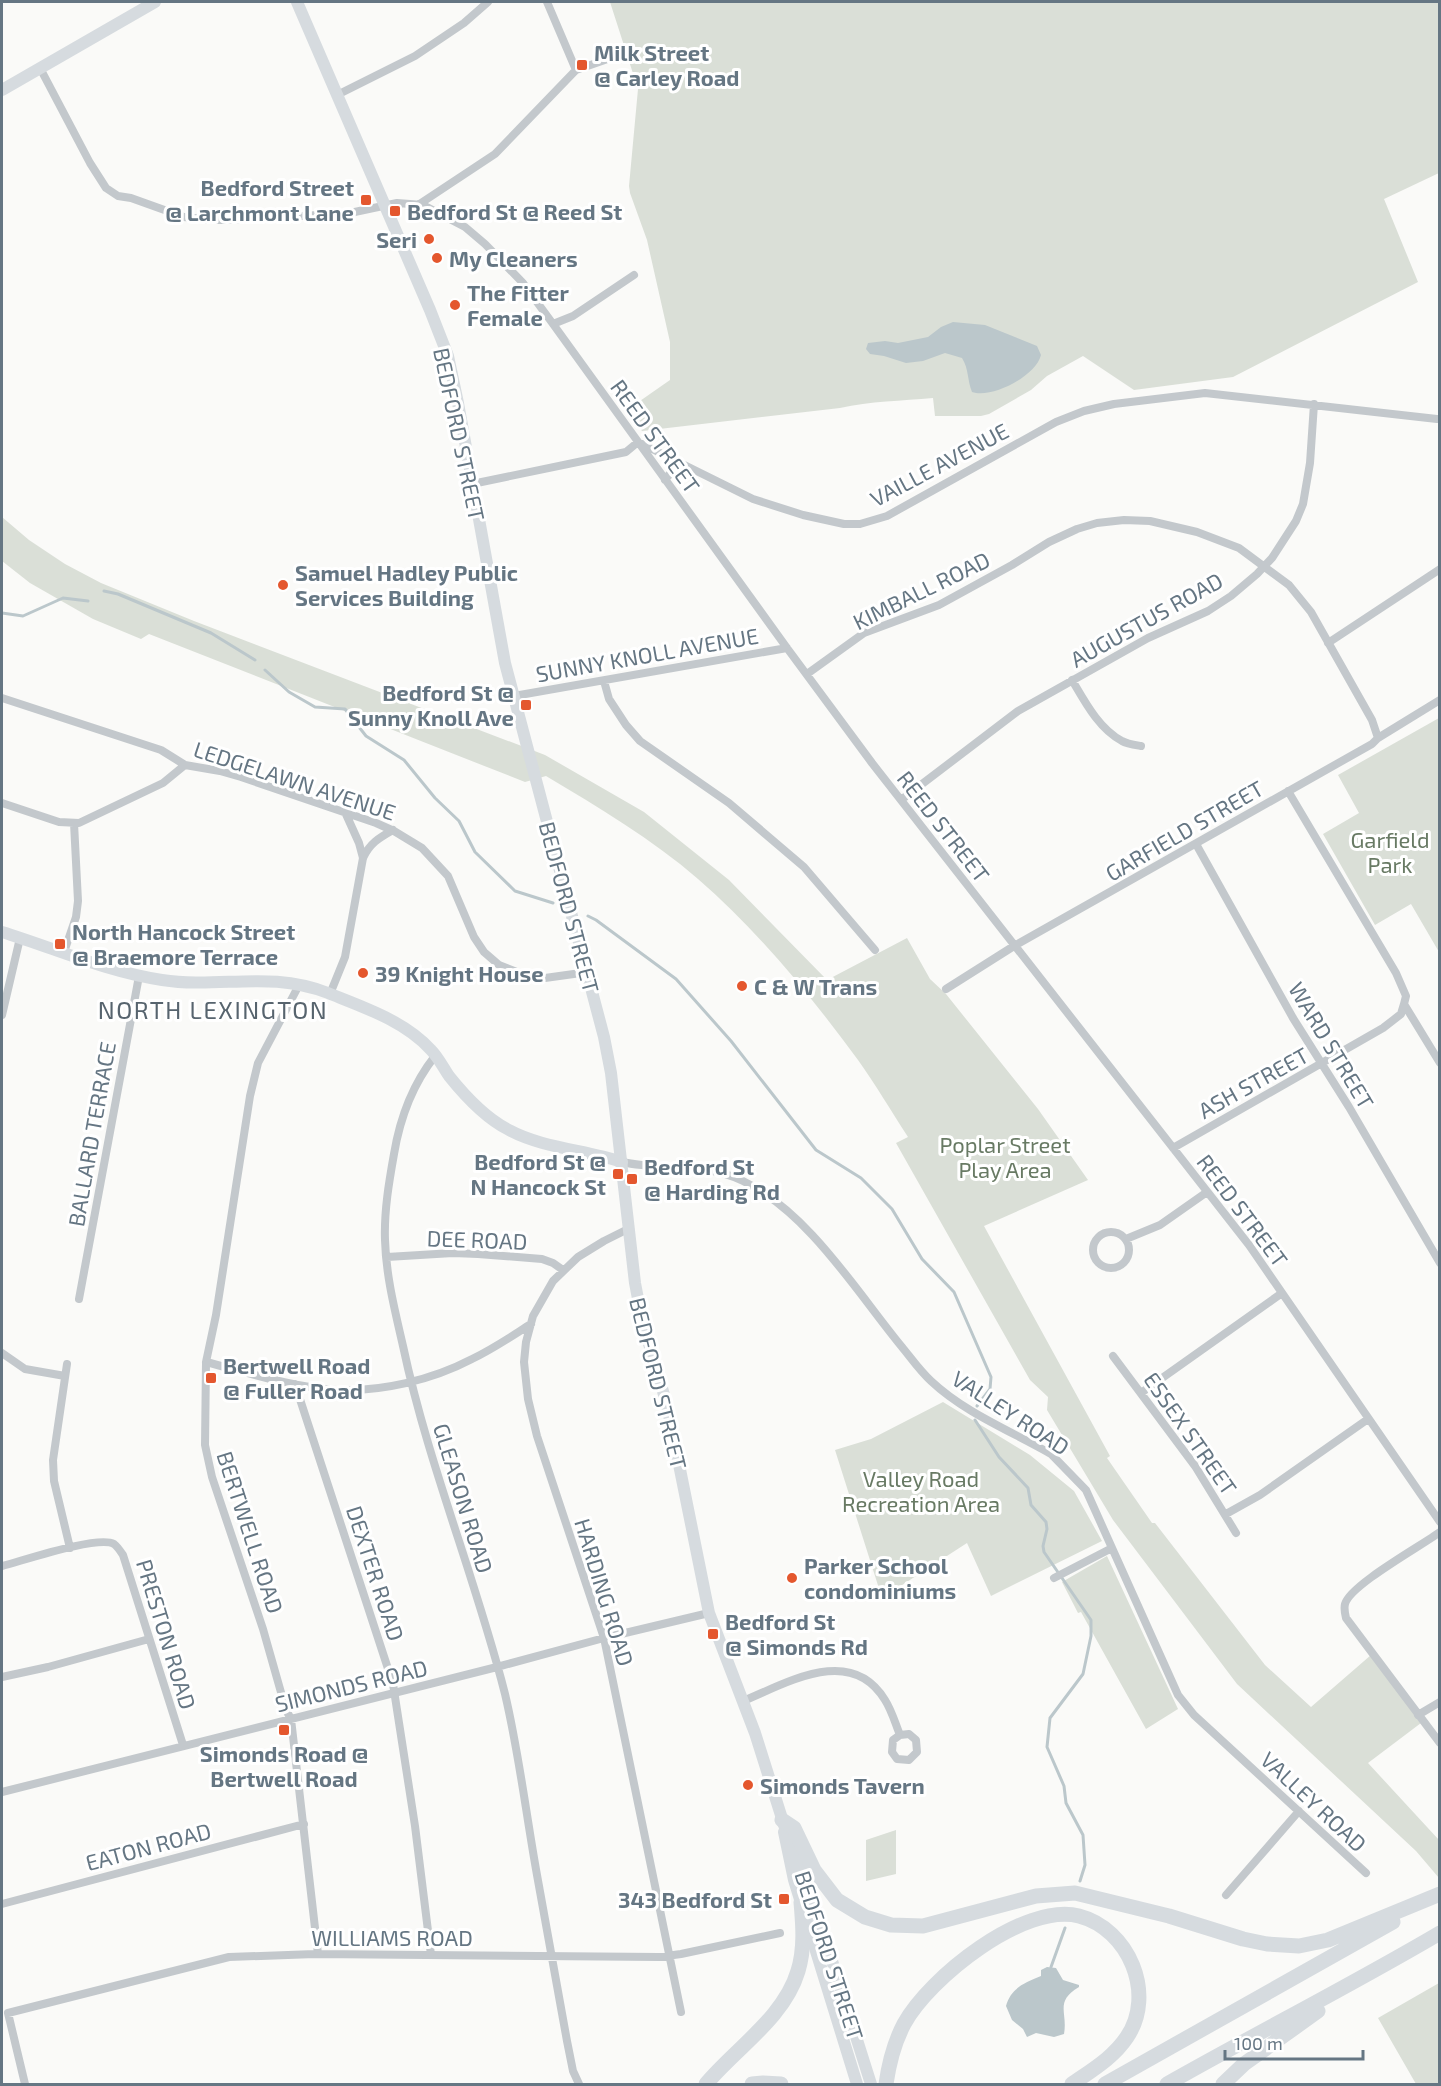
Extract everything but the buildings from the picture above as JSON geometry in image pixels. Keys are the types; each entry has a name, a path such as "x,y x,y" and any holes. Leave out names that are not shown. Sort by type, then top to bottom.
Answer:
{"highway":[{"path":"784,1824 794,1828 813,1870 837,1900 865,1917 891,1925 923,1926 1036,1896 1075,1893 1108,1899 1251,1940 1268,1944 1299,1946 1328,1940 1440,1894"},
{"path":"1105,2085 1440,1894"},
{"path":"706,2085 771,2016 792,1986 798,1971 803,1941 801,1902"},
{"path":"886,2085 889,2064 905,2022 924,1997 946,1975 983,1947 1014,1928 1046,1915 1078,1916 1101,1926 1119,1941 1131,1959 1138,1982 1136,2018 1128,2036 1113,2056 1072,2085"},
{"path":"1167,2085 1356,1982 1440,1932"},
{"path":"1223,2085 1244,2064 1356,1982"},
{"path":"752,2085 763,2083 781,2085"}],"main road":[{"path":"2,90 155,2"},
{"name":"BEDFORD STREET","path":"297,2 448,356 505,663 588,972 611,1073 635,1283 642,1320 667,1405 709,1613 763,1756 784,1824 788,1852 801,1902 857,2085"},
{"path":"2,932 139,976 182,982 279,981 330,994 388,1019 411,1032 435,1056 468,1098 490,1118 509,1130 622,1162"},
{"name":"BEDFORD STREET","path":"784,1824 795,1844 871,2085"}],"street":[{"path":"337,95 430,48 488,2"},
{"path":"547,2 576,70"},
{"path":"418,205 495,154 576,70 622,54"},
{"name":"REED STREET","path":"40,68 90,163 106,188 118,196 131,198 184,217 212,220 350,213 397,203 418,205 436,211 465,227 523,283 787,648 901,800 1249,1245 1440,1522"},
{"path":"553,324 573,316 634,275"},
{"name":"VAILLE AVENUE","path":"638,442 753,499 817,519 844,524 860,524 887,516 1038,431 1084,411 1146,398 1205,393 1437,419"},
{"name":"AUGUSTUS ROAD","path":"901,800 1018,711 1138,643 1208,610 1244,586 1265,566 1296,521 1303,504 1310,463 1314,405"},
{"path":"472,484 626,452 638,442"},
{"path":"665,480 679,462"},
{"name":"KIMBALL ROAD","path":"807,674 864,633 939,605 1052,540 1097,523 1124,520 1150,521 1197,532 1239,548 1289,585 1311,612 1372,720 1378,738"},
{"path":"1328,643 1440,569"},
{"name":"SUNNY KNOLL AVENUE","path":"514,696 787,648"},
{"path":"1072,680 1089,709 1106,729 1122,741 1141,746"},
{"path":"604,681 609,699 640,741 729,803 804,867 875,950"},
{"name":"LEDGELAWN AVENUE","path":"2,698 161,750 185,765 220,771 393,830 422,848 448,876 474,937 484,952 499,965 527,976 545,978 588,972"},
{"name":"GARFIELD STREET","path":"946,988 1014,946 1372,744 1440,700"},
{"path":"2,803 59,822 74,824 91,819 163,783 185,765"},
{"path":"1288,791 1396,973 1406,996 1404,1004 1440,1063"},
{"path":"345,812 363,858"},
{"path":"64,952 76,917 78,901 74,824"},
{"path":"330,994 345,957 363,858 368,847 393,830"},
{"name":"WARD STREET","path":"1196,844 1321,1065 1349,1107 1440,1263"},
{"path":"2,1015 20,938"},
{"name":"BALLARD TERRACE","path":"79,1299 139,976"},
{"name":"BERTWELL ROAD","path":"299,985 258,1063 250,1096 206,1362 205,1445 212,1477 264,1629 286,1710 291,1719 318,1954"},
{"name":"ASH STREET","path":"1173,1148 1383,1028 1401,1014 1404,1004"},
{"name":"GLEASON ROAD","path":"435,1056 411,1096 396,1142 388,1186 385,1240 389,1284 426,1442 497,1667 521,1771 573,2071 579,2085"},
{"name":"VALLEY ROAD","path":"622,1162 696,1168 719,1173 741,1180 770,1198 801,1223 817,1240 930,1380 968,1408 1051,1454 1073,1475 1086,1490 1178,1695 1194,1715 1366,1874"},
{"path":"1126,1239 1128,1256 1115,1267 1103,1266 1094,1258 1093,1246 1099,1237 1110,1233 1126,1239 1160,1225 1207,1192"},
{"name":"HARDING ROAD","path":"630,1228 596,1246 562,1270 544,1293 531,1324 524,1362 528,1399 537,1436 604,1638 681,2012"},
{"name":"DEE ROAD","path":"387,1257 478,1254 542,1259 562,1270"},
{"path":"1141,1393 1282,1293"},
{"path":"206,1362 295,1384 336,1390 393,1385 443,1372 473,1359 531,1324"},
{"path":"2,1353 25,1369 65,1376"},
{"name":"ESSEX STREET","path":"1113,1356 1195,1466 1236,1533"},
{"path":"67,1364 52,1460 54,1481 70,1548"},
{"name":"DEXTER ROAD","path":"295,1384 393,1684 415,1826 431,1955"},
{"path":"1226,1514 1271,1488 1368,1419"},
{"path":"1440,1532 1366,1581 1344,1605 1346,1618 1440,1743"},
{"name":"PRESTON ROAD","path":"2,1566 70,1548 102,1542 113,1544 123,1554 183,1745"},
{"path":"1054,1578 1112,1548"},
{"name":"SIMONDS ROAD","path":"2,1792 709,1613"},
{"path":"2,1677 48,1667 149,1639"},
{"path":"742,1701 811,1674 830,1671 849,1672 866,1680 882,1695 900,1735"},
{"path":"1418,1714 1440,1702"},
{"path":"1226,1894 1299,1811"},
{"name":"EATON ROAD","path":"2,1904 304,1824"},
{"name":"WILLIAMS ROAD","path":"25,2085 8,2013 230,1957 318,1954 669,1956 780,1933"}],"green space":[{"path":"610,2 1439,2 1439,173 1384,199 1418,282 1233,377 1134,390 1083,356 1047,376 1031,390 989,414 981,416 935,416 933,398 642,431 627,410 670,380 670,342 647,240 630,193 638,89"},
{"name":"Poplar Street Play Area","path":"2,517 29,540 65,564 101,583 194,621 545,755 644,812 729,880 827,980 907,938 930,979 946,994 1038,1109 1088,1180 984,1226 1110,1456 1107,1458 1152,1523 1155,1523 1265,1665 1311,1707 1371,1655 1421,1723 1368,1763 1439,1840 1439,1878 1416,1851 1237,1684 1113,1520 1047,1410 1048,1397 1030,1380 896,1143 908,1137 865,1069 783,965 720,899 680,864 643,837 546,776 525,782 149,634 141,639 93,619 30,583 2,561"},
{"name":"Garfield Park","path":"1439,718 1439,952 1411,904 1375,925 1323,834 1359,813 1338,775"},
{"name":"Valley Road Recreation Area","path":"943,1402 1030,1455 1074,1491 1102,1541 991,1596 967,1543 882,1598 835,1450 871,1439"},
{"path":"1107,1556 1178,1709 1146,1729 1062,1582"},
{"path":"896,1830 896,1874 866,1881 866,1840"},
{"path":"1439,1983 1439,2084 1416,2084 1378,2018"}],"shaded area":[{"path":"953,322 985,325 1037,346 1041,355 1031,371 1022,378 1001,389 981,393 972,392 962,358 945,353 923,361 906,363 870,354 866,349 868,343 885,341 898,343 928,337 941,327"},
{"path":"1047,1967 1056,1968 1063,1980 1079,1985 1079,1987 1071,1992 1064,2003 1064,2034 1054,2037 1036,2033 1027,2037 1023,2029 1012,2020 1006,2006 1015,1990 1041,1976 1041,1970"}],"waterway":[{"path":"104,591 118,594 211,633 255,660"},
{"path":"2,613 23,616 63,598 88,601"},
{"path":"265,670 289,692 315,707 345,709 366,736 404,760 435,798 459,821 475,852 515,891 553,903"},
{"path":"588,916 676,979 731,1041 816,1150 861,1178 892,1209 922,1259 954,1292 991,1377 990,1389 977,1406"},
{"path":"975,1420 999,1457 1028,1488 1031,1505 1046,1522 1044,1552 1091,1620 1091,1636 1083,1674 1050,1718 1047,1747 1064,1786 1066,1803 1083,1835 1085,1865 1080,1881"},
{"path":"1051,1967 1065,1928"}],"place":[{"name":"Milk Street @ Carley Road","path":"582,65"},
{"name":"Bedford Street @ Larchmont Lane","path":"366,200"},
{"name":"Bedford St @ Reed St","path":"395,211"},
{"name":"Seri","path":"429,239"},
{"name":"My Cleaners","path":"437,258"},
{"name":"The Fitter Female","path":"455,305"},
{"name":"Samuel Hadley Public Services Building","path":"283,585"},
{"name":"Bedford St @ Sunny Knoll Ave","path":"526,705"},
{"name":"North Hancock Street @ Braemore Terrace","path":"60,944"},
{"name":"39 Knight House","path":"363,973"},
{"name":"C & W Trans","path":"742,986"},
{"name":"Bedford St @ N Hancock St","path":"618,1174"},
{"name":"Bedford St @ Harding Rd","path":"632,1179"},
{"name":"Bertwell Road @ Fuller Road","path":"211,1378"},
{"name":"Parker School condominiums","path":"792,1578"},
{"name":"Bedford St @ Simonds Rd","path":"713,1634"},
{"name":"Simonds Road @ Bertwell Road","path":"284,1730"},
{"name":"Simonds Tavern","path":"748,1785"},
{"name":"343 Bedford St","path":"784,1899"}],"district":[{"name":"NORTH LEXINGTON","path":"213,1009"}]}
